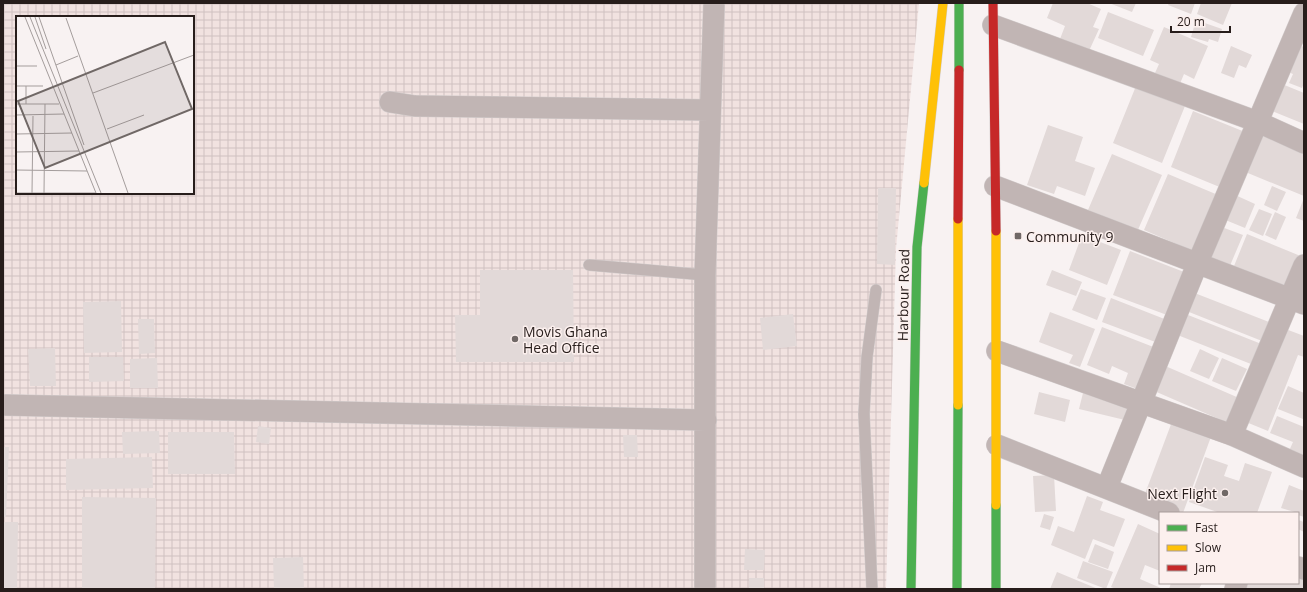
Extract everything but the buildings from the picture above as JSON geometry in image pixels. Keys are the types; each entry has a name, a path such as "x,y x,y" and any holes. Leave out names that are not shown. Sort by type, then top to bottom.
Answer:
{"main road":[{"name":"Harbour Road","path":"911,589 917,247 943,3"},
{"path":"957,589 959,3"},
{"path":"993,3 997,351 996,589"}],"street":[{"path":"705,589 705,275 714,3"},
{"path":"1107,487 1198,262 1304,14"},
{"path":"993,25 1258,122 1304,143"},
{"path":"390,102 415,106 710,110"},
{"path":"995,186 1198,262 1297,301"},
{"path":"1232,435 1297,301 1304,265"},
{"path":"997,351 1232,435 1304,467"},
{"path":"3,405 706,420"},
{"path":"997,445 1107,487 1167,512"}],"lane":[{"path":"589,265 705,275"},
{"path":"872,589 864,414 867,357 876,290"}],"shaded area":[{"path":"3,3 919,3 896,249 886,589 3,589"}],"traffic: fast":[{"path":"959,3 959,70"},
{"path":"911,589 917,247 924,183"},
{"path":"957,589 958,405"},
{"path":"996,505 996,589"}],"traffic: slow":[{"path":"924,183 943,3"},
{"path":"958,219 958,405"},
{"path":"996,231 996,505"}],"traffic: jam":[{"path":"993,3 996,231"},
{"path":"958,219 959,70"}],"place":[{"name":"Community 9","path":"1018,236"},
{"name":"Movis Ghana Head Office","path":"515,339"},
{"name":"Next Flight","path":"1225,493"}]}
